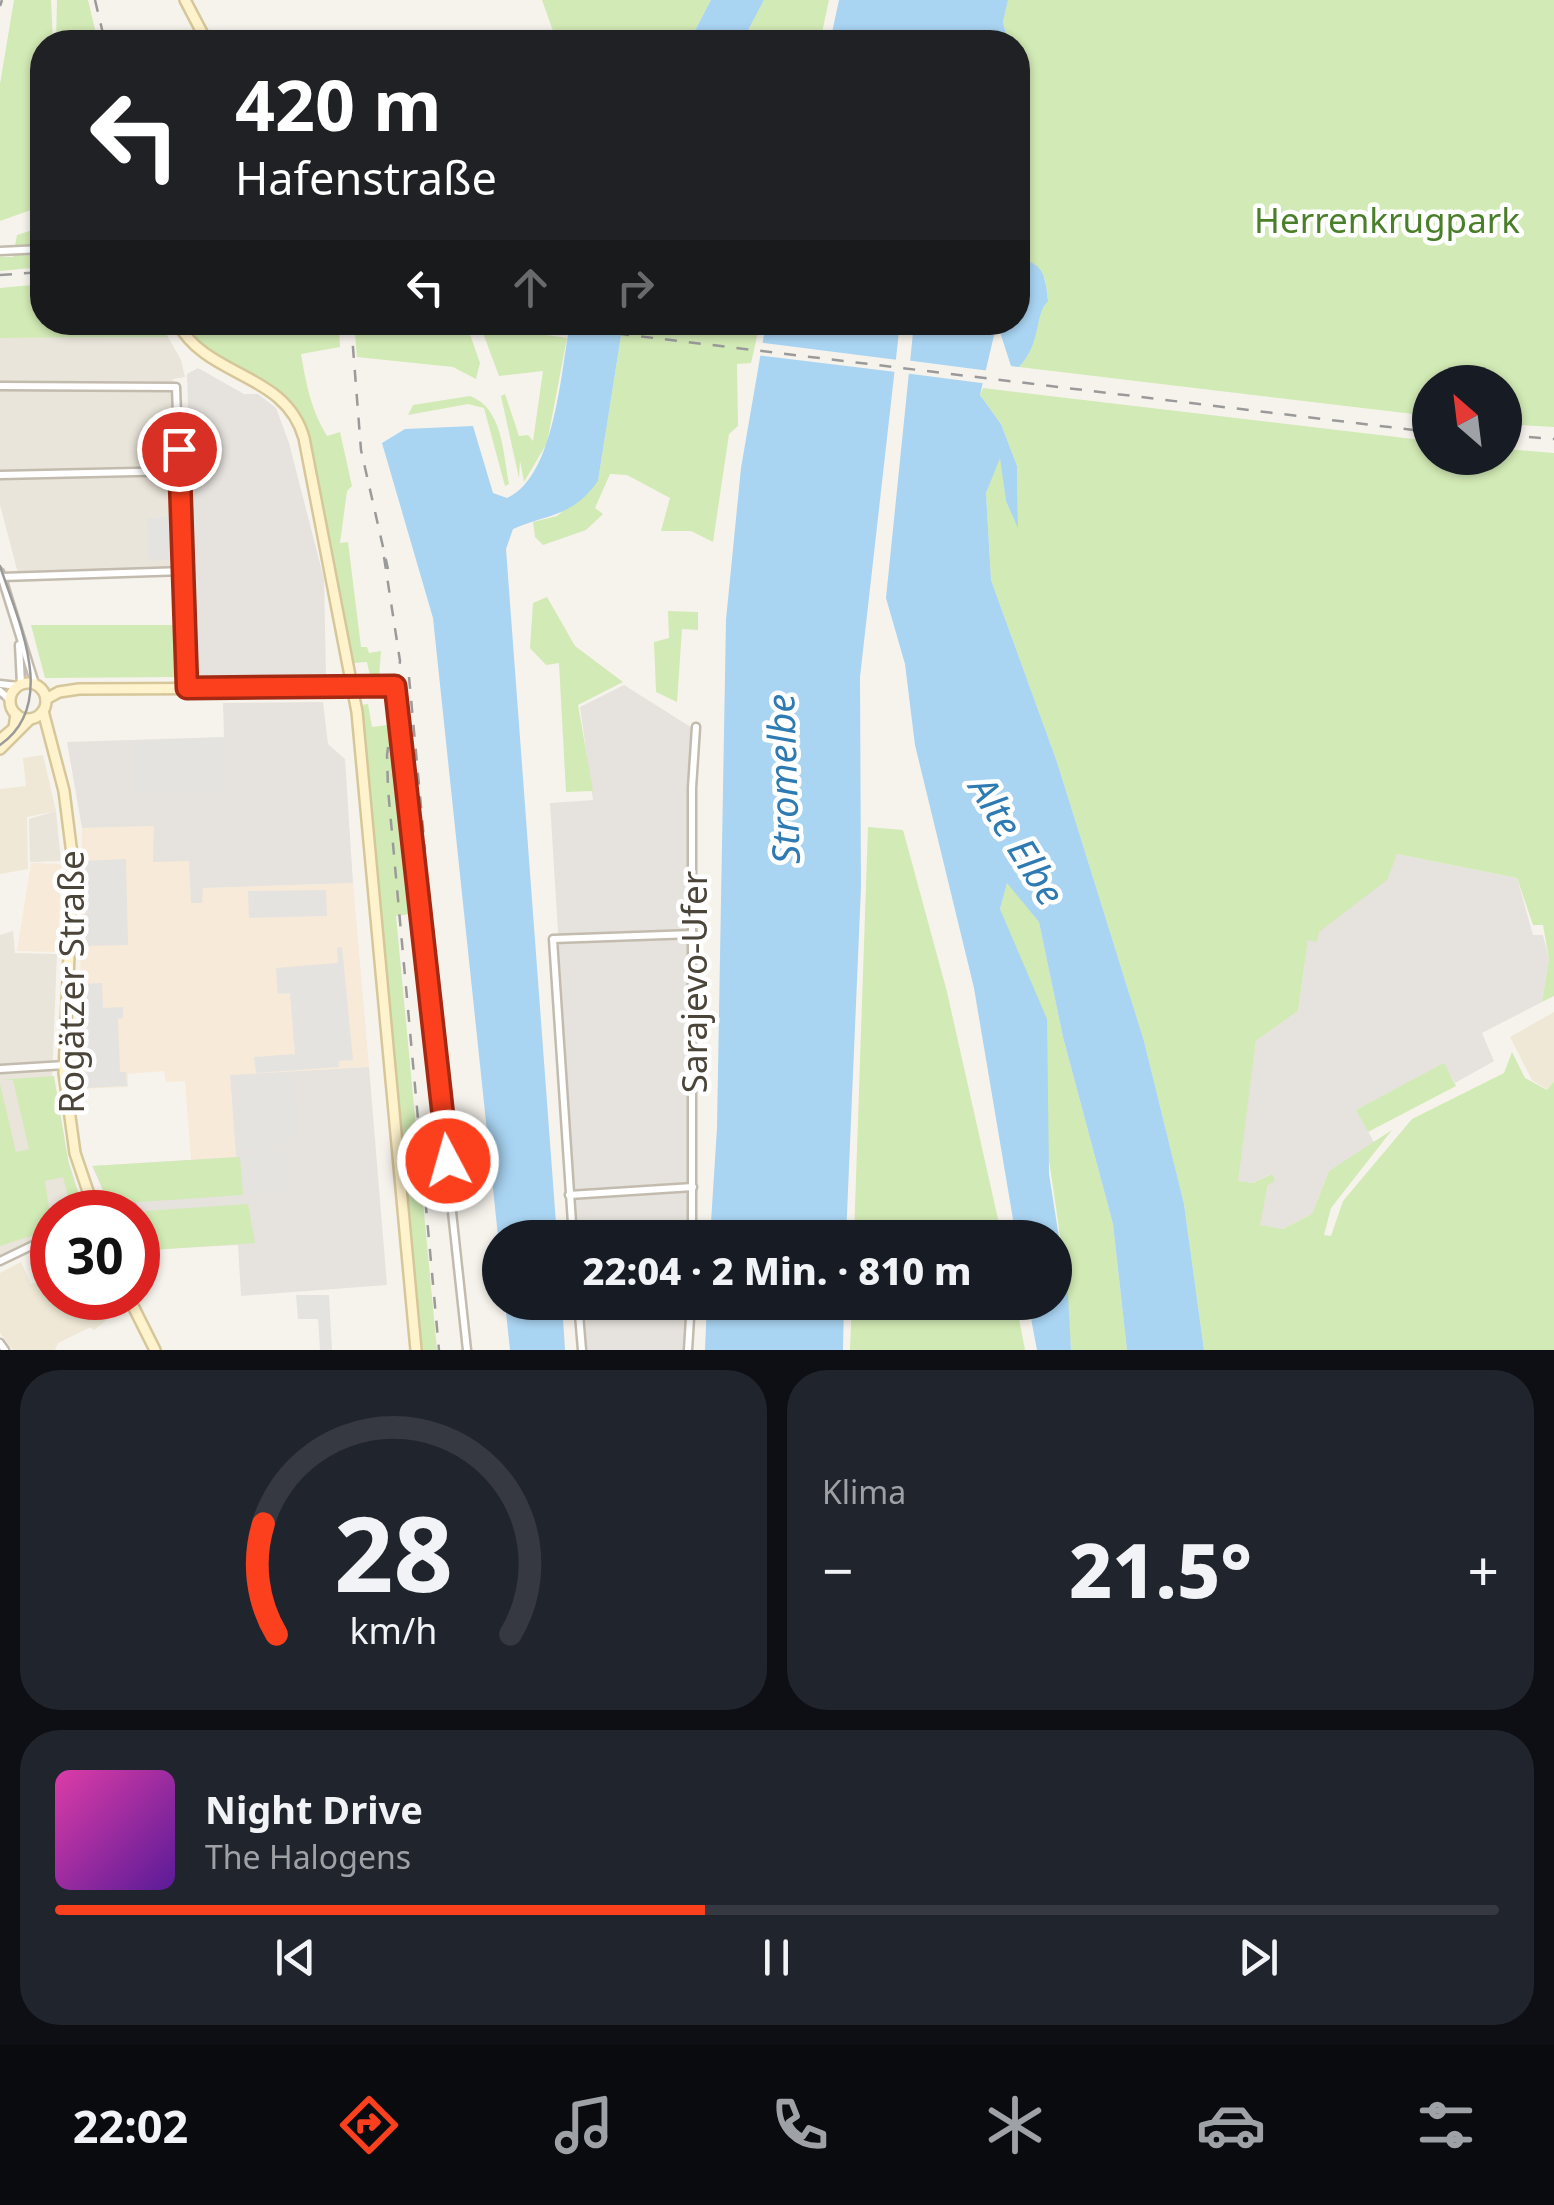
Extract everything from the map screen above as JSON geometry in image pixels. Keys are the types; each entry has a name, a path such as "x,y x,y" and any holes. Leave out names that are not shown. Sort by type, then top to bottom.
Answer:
{"street":[{"path":"185,0 201,30"},
{"path":"0,251 30,250"},
{"path":"187,335 202,354 273,390 297,418 352,688 416,1350"},
{"path":"0,386 172,383 177,391 187,688"},
{"path":"0,475 180,471"},
{"path":"0,748 43,711 46,699 17,629 1,574 184,571"},
{"path":"10,700 20,685 17,629"},
{"path":"0,687 395,686 467,1350"},
{"path":"0,687 16,714 14,728 0,740"},
{"path":"46,699 79,689"},
{"name":"Rogätzer Straße","path":"43,711 55,750 73,862 64,1065 76,1153 90,1190"},
{"path":"16,714 31,718"},
{"name":"Rogätzer Straße","path":"31,718 55,750"},
{"name":"Sarajevo-Ufer","path":"692,1220 696,726"},
{"path":"572,1220 553,939 693,934"},
{"path":"0,1069 64,1065"},
{"path":"570,1195 692,1188"},
{"path":"0,1261 30,1247"},
{"path":"140,1320 155,1350"},
{"path":"580,1320 582,1350"},
{"path":"688,1350 690,1320"},
{"path":"0,1344 5,1350"}],"shaded area":[{"path":"168,337 185,377 173,379 179,576 20,581 0,505 0,338"},
{"path":"198,368 244,394 258,394 276,408 289,443 324,579 326,675 196,677 187,374"},
{"path":"174,517 176,554 171,560 148,559 147,518"},
{"path":"624,685 697,731 695,1220 576,1220 550,803 593,800 580,707"},
{"path":"323,702 328,744 345,759 353,883 203,888 202,903 191,903 189,861 153,862 154,826 82,828 67,742 224,737 223,703"},
{"path":"224,738 225,791 134,793 133,741"},
{"path":"43,755 56,811 27,817 28,869 0,874 0,789 26,786 23,758"},
{"path":"56,811 61,861 30,862 29,819"},
{"path":"154,826 189,861 191,903 202,888 353,883 369,1067 230,1075 236,1157 191,1160 185,1081 166,1082 164,1071 128,1074 128,1087 79,1089 82,828"},
{"path":"1397,854 1517,878 1533,935 1543,935 1549,959 1542,1002 1482,1033 1494,1061 1455,1083 1444,1064 1356,1110 1375,1144 1329,1171 1312,1214 1283,1229 1259,1225 1271,1174 1253,1183 1237,1181 1256,1041 1298,1011 1308,939 1386,880"},
{"path":"126,859 128,945 86,946 84,861"},
{"path":"31,863 61,864 58,952 17,951"},
{"path":"326,890 327,916 249,918 248,891"},
{"path":"13,931 15,953 57,954 52,1077 65,1150 78,1190 30,1190 30,1240 0,1256 0,935"},
{"path":"342,947 353,1060 339,1061 339,1067 256,1073 254,1057 295,1054 290,993 278,994 276,968 338,963 337,948"},
{"path":"102,983 103,1008 123,1007 123,1018 118,1019 120,1072 126,1072 127,1086 86,1088 81,984"},
{"path":"1554,1012 1554,1082 1548,1090 1532,1080 1510,1037"},
{"path":"369,1067 387,1285 241,1296 238,1245 160,1249 160,1190 103,1190 92,1166 236,1157 230,1075"},
{"path":"292,1074 297,1132 268,1151 241,1149 238,1077"},
{"path":"284,1152 287,1191 244,1194 241,1155"},
{"path":"21,1262 30,1282 30,1320 106,1320 94,1330 91,1327 58,1343 55,1350 13,1350 0,1333 0,1273"},
{"path":"296,1295 329,1295 332,1350 320,1350 318,1319 298,1319"},
{"path":"583,1320 693,1320 692,1350 585,1350"}],"green space":[{"path":"14,0 51,0 52,30 30,30 30,210 0,221 0,84"},
{"path":"57,0 88,0 95,30 56,30"},
{"path":"542,0 711,0 695,30 553,30"},
{"path":"764,0 829,0 823,30 748,30"},
{"name":"Herrenkrugpark","path":"1008,0 1554,0 1554,427 1522,425 1522,365 1412,365 1412,414 1019,367 1031,349 1048,300 1045,279 1030,266 1030,30 1005,30"},
{"path":"30,231 30,268 0,271 0,257 13,257 17,235"},
{"path":"30,285 30,335 168,337 0,338 0,288"},
{"path":"193,335 340,335 340,347 301,354 321,426 327,436 340,432 352,486 347,491 340,543 348,542 361,647 367,647 369,653 381,651 379,678 370,676 367,662 354,663 308,433 297,411 268,383"},
{"path":"355,335 470,335 480,363 476,379 453,367 357,357"},
{"path":"484,335 567,338 547,443 524,482 520,461 519,478 501,396 505,394 519,436 528,435 533,441 543,371 499,376"},
{"path":"621,335 757,335 751,363 737,364 738,426 729,434 713,542 691,531 661,531 670,498 627,475 610,474 595,508 603,514 586,530 543,545 535,537 533,522 557,516 598,481"},
{"path":"983,388 1412,439 1412,475 1522,475 1522,450 1554,453 1554,996 1542,1002 1549,959 1543,925 1533,925 1517,878 1397,854 1387,880 1319,932 1317,942 1308,940 1298,1011 1256,1041 1238,1181 1253,1183 1272,1174 1275,1181 1268,1185 1260,1225 1283,1229 1312,1214 1329,1171 1392,1130 1331,1208 1324,1235 1331,1236 1343,1201 1412,1119 1504,1073 1512,1052 1525,1078 1547,1090 1554,1082 1554,1350 1204,1350 1184,1204 1144,1041 1057,762 991,580 986,493 1000,454 1006,501 1018,525 1017,466 1001,424 980,395"},
{"path":"470,396 481,402 495,421 509,484 505,486 484,408 468,404 408,415 413,405"},
{"path":"547,597 575,646 623,682 578,705 593,791 566,792 559,663 546,665 530,648 533,603"},
{"path":"668,611 698,612 698,630 682,629 677,702 656,692 654,642 669,638"},
{"path":"31,625 178,625 178,677 45,678"},
{"path":"368,704 372,727 387,725 391,732 410,914 396,916 437,1350 422,1350 414,1297 361,705"},
{"path":"868,827 903,830 947,992 998,1220 855,1220"},
{"path":"1007,882 1039,922 1063,1037 1113,1224 1127,1350 1071,1350 1072,1220 1057,1220 1009,934 1000,909"},
{"path":"1444,1063 1456,1086 1368,1132 1356,1110"},
{"path":"54,1076 77,1190 66,1190 63,1177 45,1181 46,1190 30,1190 30,1236 0,1246 0,1084 16,1152 29,1149 13,1080 0,1080"},
{"path":"240,1157 243,1195 160,1201 160,1190 103,1190 93,1166"},
{"path":"248,1204 255,1243 160,1249 160,1210"},
{"path":"851,1320 1019,1320 1025,1350 850,1350"}],"water":[{"path":"711,0 764,0 748,30 695,30"},
{"path":"839,0 1008,0 1005,30 833,30"},
{"path":"1030,263 1040,270 1048,301 1031,349 1019,367 1011,366 1001,335 1030,335"},
{"path":"568,335 621,335 598,481 570,508 513,529 506,549 556,1220 496,1220 433,618 382,443 405,429 473,426 493,493 507,498 523,486 536,468 553,420"},
{"name":"Stromelbe","path":"764,335 899,335 860,677 861,887 847,1220 711,1220 717,1128 726,620 741,468"},
{"name":"Alte Elbe","path":"913,335 994,335 980,395 1001,424 1017,466 1018,528 1006,501 1000,458 986,493 991,580 1057,762 1144,1041 1184,1204 1204,1350 1127,1350 1113,1224 1063,1037 1039,922 1007,883 1000,909 1047,1019 1049,1174 1056,1220 1013,1220 974,988 915,745 905,664 886,598"},
{"path":"507,1320 563,1320 565,1350 510,1350"},
{"path":"706,1320 844,1320 843,1350 705,1350"},
{"path":"1031,1320 1069,1320 1071,1350 1037,1350"}],"pier":[{"path":"757,342 898,360 896,372 756,355"},
{"path":"905,360 990,371 989,384 904,373"}],"tram line":[{"path":"0,566 23,636 31,685 18,728 0,745"}],"railway":[{"path":"0,6 2,0"},
{"path":"95,0 102,30"},
{"path":"0,275 30,273"},
{"path":"352,335 361,450 388,569"},
{"path":"629,335 1412,430"},
{"path":"1522,436 1554,439"},
{"path":"384,557 400,661 387,755 388,789 439,1350"},
{"path":"409,677 425,850"}],"route":[{"path":"179,449 187,688 395,686 448,1161"}]}
